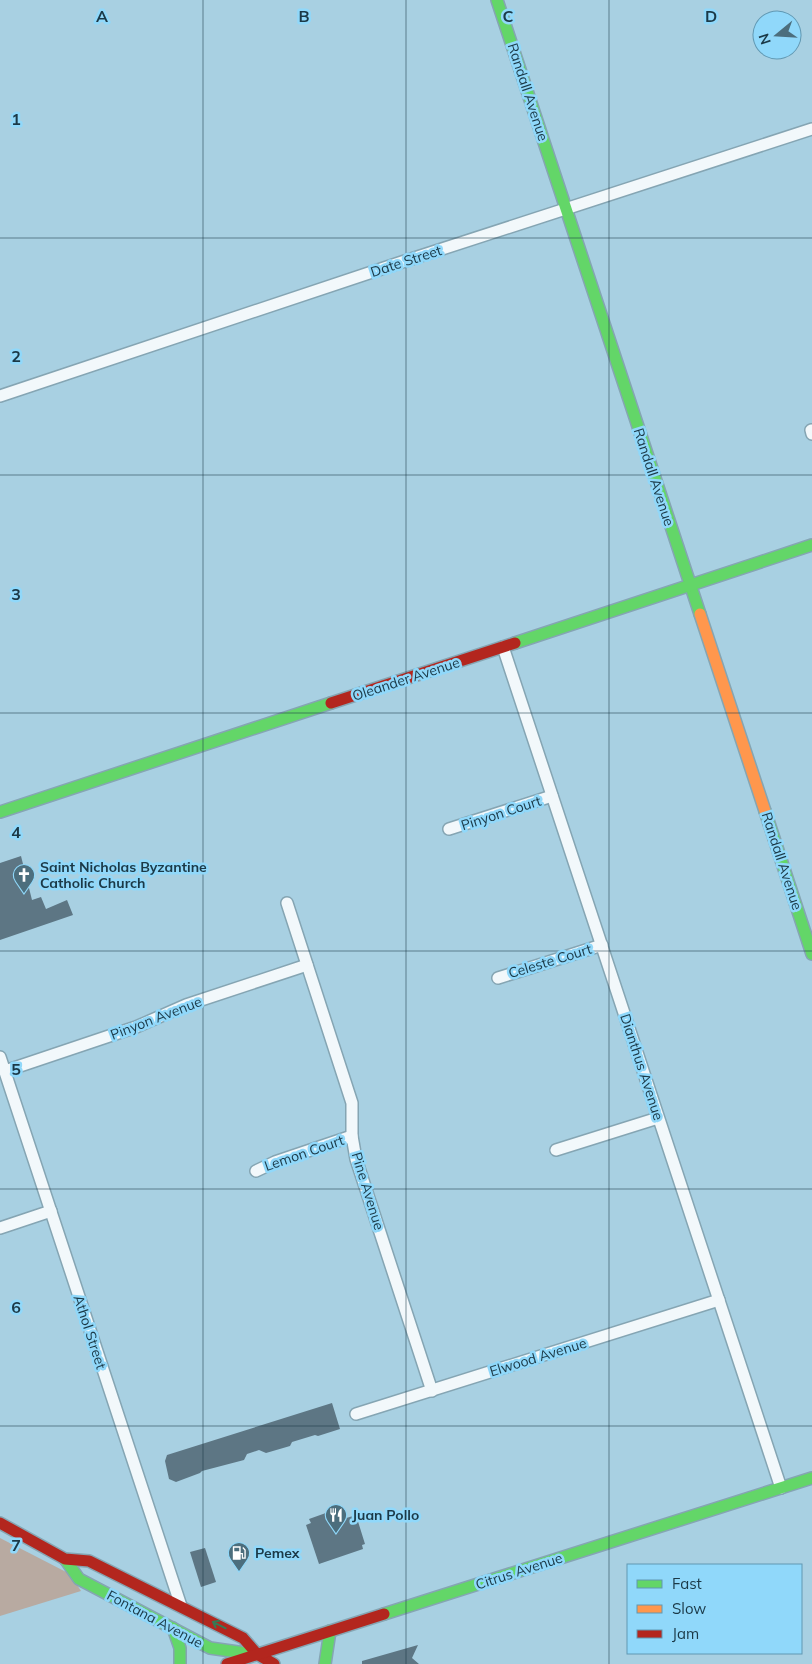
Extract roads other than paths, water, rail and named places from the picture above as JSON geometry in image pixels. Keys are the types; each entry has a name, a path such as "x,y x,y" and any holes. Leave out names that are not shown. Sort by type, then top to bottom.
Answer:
{"street":[{"name":"Randall Avenue","path":"497,0 812,954"},
{"name":"Date Street","path":"0,396 812,129"},
{"name":"Oleander Avenue","path":"0,812 812,545"},
{"name":"Dianthus Avenue","path":"503,647 781,1488"},
{"name":"Pinyon Court","path":"449,829 552,796"},
{"name":"Pine Avenue","path":"286,903 352,1103 352,1136 356,1159 432,1391"},
{"name":"Celeste Court","path":"498,978 602,945"},
{"name":"Pinyon Avenue","path":"5,1071 131,1029 186,1005 307,965"},
{"name":"Athol Street","path":"0,1057 181,1606"},
{"path":"556,1150 658,1118"},
{"name":"Lemon Court","path":"256,1171 275,1162 352,1136"},
{"path":"0,1228 51,1211"},
{"name":"Elwood Avenue","path":"356,1414 719,1300"},
{"name":"Citrus Avenue","path":"227,1664 812,1478"},
{"name":"Fontana Avenue","path":"0,1523 65,1559 89,1561 181,1606 243,1638 257,1654 274,1664"},
{"name":"Fontana Avenue","path":"65,1559 79,1579 210,1648 257,1654"},
{"path":"173,1628 180,1648 180,1664"},
{"path":"325,1664 330,1631"}],"place":[{"name":"Saint Nicholas Byzantine Catholic Church","path":"24,894"},
{"name":"Juan Pollo","path":"336,1534"},
{"name":"Pemex","path":"239,1572"}]}
